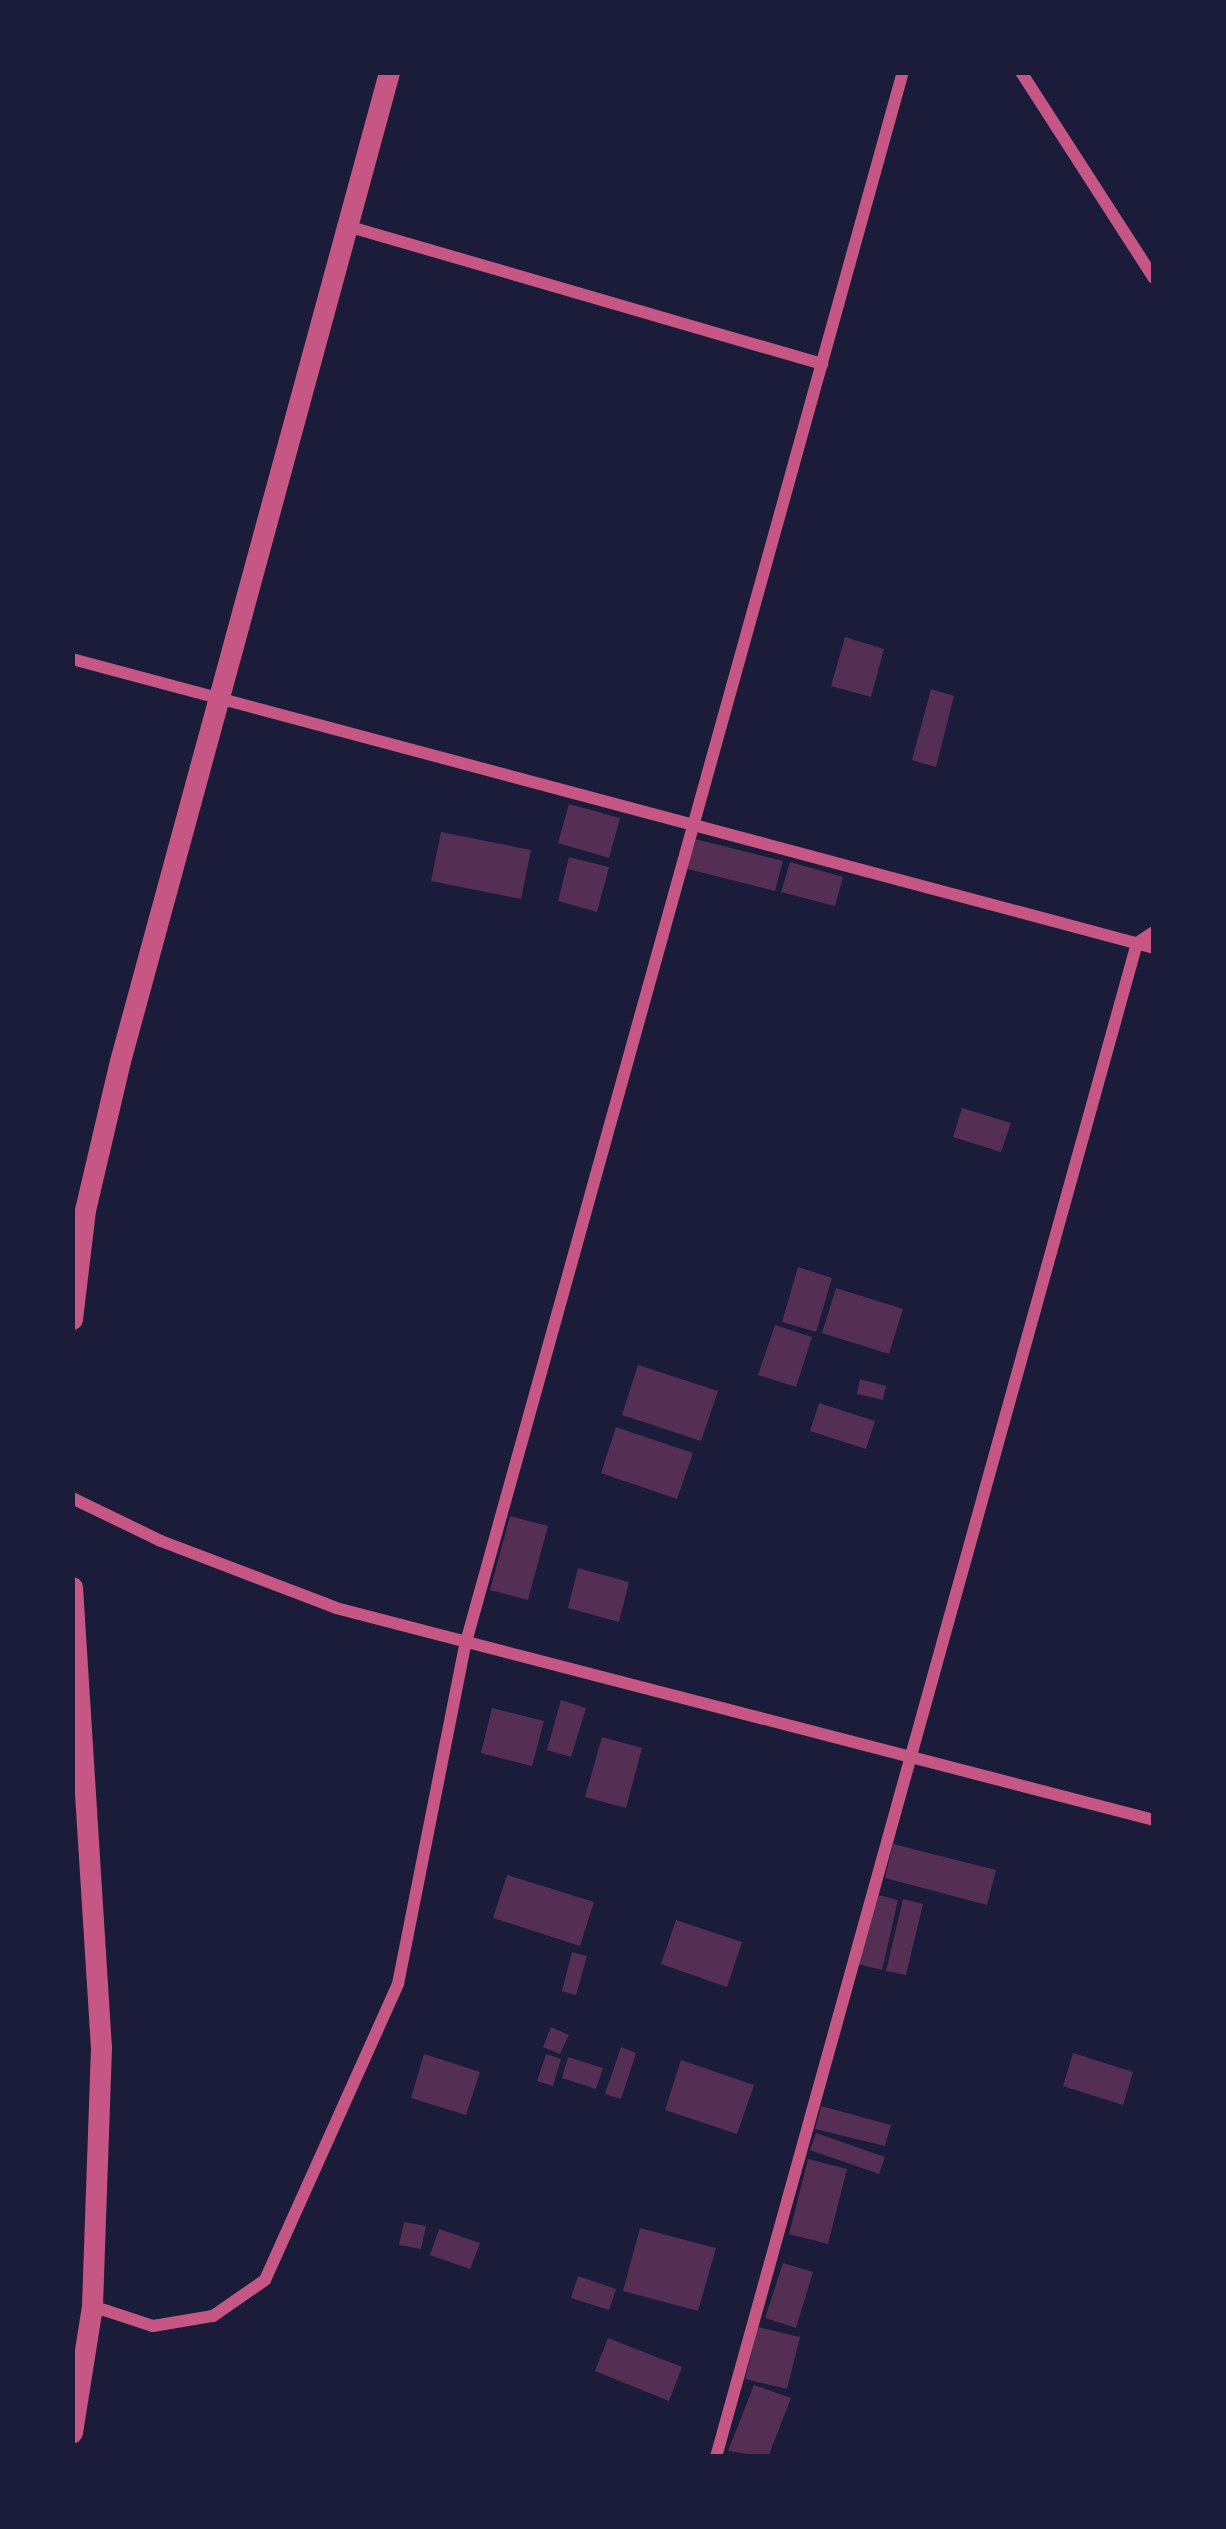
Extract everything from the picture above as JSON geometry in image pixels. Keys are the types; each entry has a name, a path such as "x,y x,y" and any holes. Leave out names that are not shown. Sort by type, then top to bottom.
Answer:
{"street":[{"path":"72,1318 79,1206 389,72"},
{"path":"92,2306 153,2326 213,2316 265,2279 398,1984 466,1642 903,72"},
{"path":"1021,72 1154,278"},
{"path":"347,226 822,364"},
{"path":"72,658 1154,948"},
{"path":"716,2457 1137,944 1154,932"},
{"path":"72,1498 247,1575 336,1608 1154,1820"},
{"path":"72,1587 100,2047 92,2306 72,2432"}],"building":[{"path":"845,637 884,649 871,697 831,686"},
{"path":"931,689 954,696 936,767 912,760"},
{"path":"569,804 620,818 609,858 558,843"},
{"path":"441,832 531,850 521,899 431,881"},
{"path":"691,838 783,861 775,891 684,868"},
{"path":"569,857 609,867 597,912 558,901"},
{"path":"790,862 843,877 835,906 781,892"},
{"path":"962,1108 1011,1123 1001,1152 953,1137"},
{"path":"798,1267 832,1278 816,1332 782,1322"},
{"path":"836,1288 903,1309 889,1354 822,1333"},
{"path":"775,1325 812,1337 796,1387 758,1375"},
{"path":"638,1365 718,1391 701,1441 622,1415"},
{"path":"860,1379 886,1386 883,1400 857,1394"},
{"path":"819,1403 875,1421 866,1449 810,1431"},
{"path":"616,1427 693,1453 677,1499 601,1473"},
{"path":"510,1516 548,1526 528,1600 490,1590"},
{"path":"578,1568 629,1582 619,1622 568,1608"},
{"path":"561,1700 586,1708 571,1757 547,1750"},
{"path":"492,1708 544,1721 532,1766 481,1753"},
{"path":"602,1737 642,1748 626,1808 585,1797"},
{"path":"893,1844 996,1870 987,1905 885,1878"},
{"path":"507,1875 594,1902 580,1946 493,1918"},
{"path":"874,1894 898,1900 882,1970 858,1964"},
{"path":"903,1899 923,1904 906,1975 886,1971"},
{"path":"676,1920 742,1942 727,1987 661,1964"},
{"path":"572,1952 587,1956 576,1995 562,1991"},
{"path":"551,2027 569,2035 560,2054 543,2047"},
{"path":"621,2047 636,2053 621,2099 605,2094"},
{"path":"1073,2053 1133,2072 1123,2105 1063,2086"},
{"path":"424,2054 480,2072 466,2115 411,2098"},
{"path":"546,2054 561,2059 553,2086 537,2081"},
{"path":"568,2057 603,2068 596,2089 562,2078"},
{"path":"681,2060 754,2085 737,2134 665,2110"},
{"path":"821,2106 891,2125 885,2146 815,2129"},
{"path":"816,2133 885,2157 879,2174 810,2150"},
{"path":"808,2159 847,2169 828,2244 789,2234"},
{"path":"404,2222 426,2226 421,2249 399,2245"},
{"path":"640,2228 716,2248 698,2311 623,2291"},
{"path":"439,2229 480,2243 470,2269 430,2255"},
{"path":"783,2263 813,2272 796,2328 765,2318"},
{"path":"578,2276 616,2289 609,2310 571,2298"},
{"path":"758,2327 800,2337 787,2389 745,2379"},
{"path":"608,2338 682,2367 669,2401 595,2371"},
{"path":"754,2385 791,2398 768,2457 728,2451"}]}
